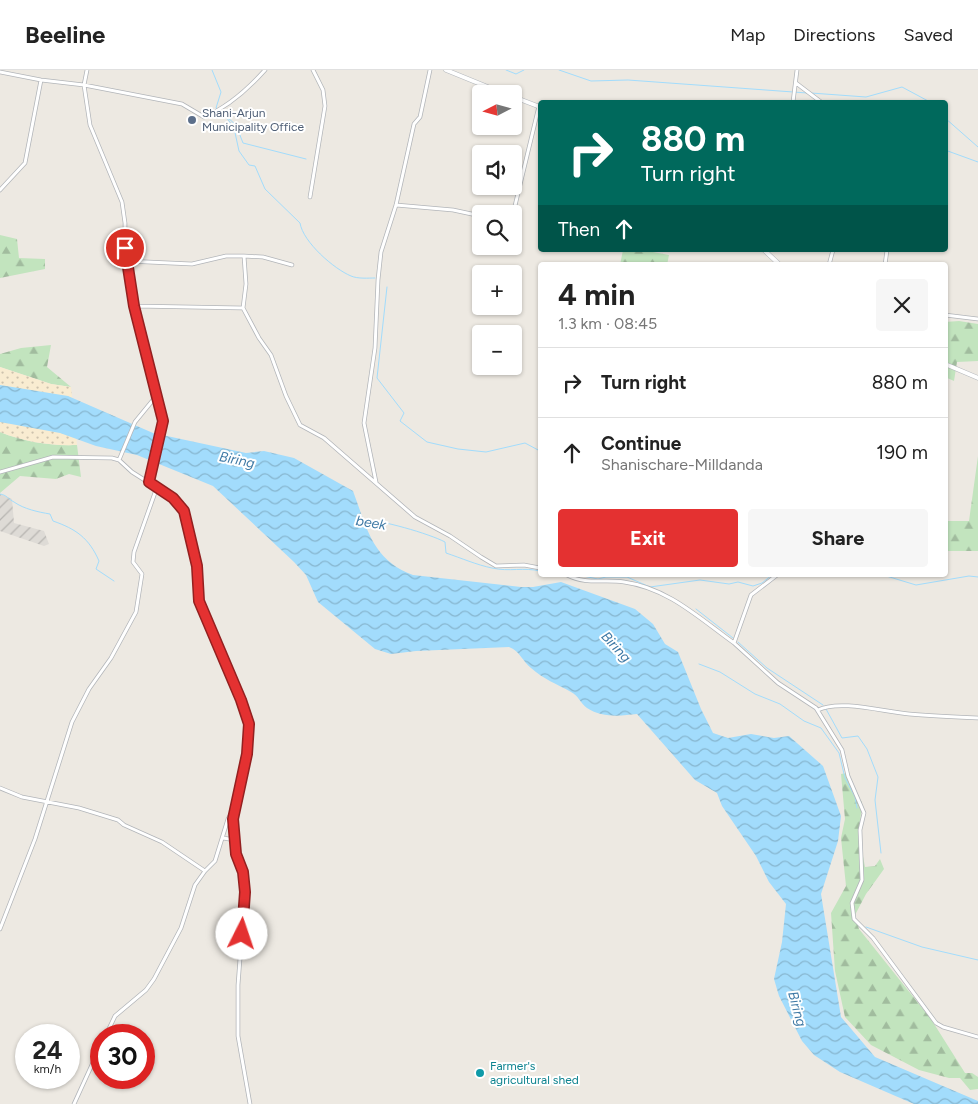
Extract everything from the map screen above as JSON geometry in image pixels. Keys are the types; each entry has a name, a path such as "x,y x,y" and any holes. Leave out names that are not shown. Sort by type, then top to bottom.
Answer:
{"street":[{"path":"87,70 84,85 90,125 122,202 125,223 126,261 134,306 150,361 153,384 153,400 134,422 119,460"},
{"path":"0,72 41,80 84,85 182,104 204,117 217,112 252,85 265,70"},
{"path":"310,197 325,106 323,90 313,70"},
{"path":"376,483 364,423 375,348 378,280 382,252 396,205 414,124 420,117 430,70"},
{"path":"446,70 483,85"},
{"path":"794,100 797,70"},
{"path":"0,190 25,163 41,80"},
{"path":"796,83 818,100"},
{"path":"522,100 538,106"},
{"path":"515,205 538,115"},
{"path":"396,205 453,210 472,214"},
{"path":"766,252 777,262"},
{"path":"126,261 192,264 226,256 244,256 263,257 292,265"},
{"path":"244,256 246,284 243,308 259,338 271,354 286,396 300,424 324,438 415,517 496,566 524,565 538,568"},
{"path":"134,306 243,308"},
{"path":"948,315 978,320"},
{"path":"948,365 978,378"},
{"path":"149,482 163,421 153,384"},
{"path":"0,472 53,457 112,458 119,460 126,468 179,503 186,518 190,545 197,566 199,601 241,700 249,724 247,754 234,809 215,861 195,885 181,928 154,979 146,990 115,1016 111,1024"},
{"path":"0,929 24,870 72,722 99,672 111,658 136,612 142,574 134,562 134,552 157,488"},
{"path":"572,577 599,583 622,581 668,595 695,612 734,643 778,683 818,710 842,750 848,776 863,808 860,830 862,880 852,903 854,919 873,938 936,1023 943,1027 978,1037"},
{"path":"734,643 751,595 774,577"},
{"path":"818,710 827,706 840,705 912,714 978,718"},
{"path":"0,788 16,795 118,820 124,825 162,842 205,871"},
{"path":"234,809 235,840 245,892 238,984 238,1036 250,1104"},
{"path":"222,838 235,840"},
{"path":"74,1104 90,1069"}],"shaded area":[{"path":"0,494 12,499 14,523 44,531 49,544 44,546 0,531"}],"green space":[{"path":"0,235 17,239 19,258 45,259 45,269 0,278"},
{"path":"623,252 653,252 669,255 668,262 621,262"},
{"path":"959,321 978,324 978,361 957,362 954,381 948,378 948,322"},
{"path":"51,345 47,367 71,387 51,384 0,367 0,354 21,348"},
{"path":"0,432 38,443 77,445 81,477 69,474 56,479 20,476 0,493"},
{"path":"978,456 978,551 948,551 948,521 969,521"},
{"path":"847,773 855,795 862,802 859,835 865,867 875,866 880,859 884,869 866,894 855,915 859,929 931,1019 965,1073 972,1073 978,1077 978,1089 970,1090 960,1078 949,1078 919,1070 871,1045 845,1017 835,971 831,913 846,886 841,838 845,819 841,774"}],"sand":[{"path":"0,367 51,384 71,387 77,445 38,443 0,432"}],"water":[{"name":"Biring","path":"0,385 68,396 153,433 246,453 264,451 294,458 353,491 367,530 380,552 399,569 413,575 521,587 561,582 635,609 653,624 665,644 678,652 713,733 728,738 751,734 774,738 789,736 823,766 841,816 838,841 821,894 841,1017 875,1057 978,1101 978,1104 914,1104 840,1072 814,1055 802,1041 779,996 774,979 782,942 786,904 769,882 756,856 722,806 717,793 695,780 637,714 612,716 593,711 585,706 573,693 536,672 516,651 509,647 416,651 391,654 375,649 318,602 306,575 213,486 137,455 96,446 60,433 0,422"}],"waterway":[{"path":"212,70 221,92 216,108 224,114"},
{"path":"506,70 516,74 524,70"},
{"path":"559,70 591,81 628,80 807,93"},
{"path":"811,93 866,97 902,87 926,100"},
{"path":"224,114 234,128 239,151 249,165 255,166 265,189 300,223 307,238 320,254 351,276 375,278"},
{"path":"227,117 236,125 243,143 306,159"},
{"path":"948,121 978,147"},
{"path":"948,151 978,162"},
{"path":"387,287 377,378 404,413 400,421 427,442 458,449 486,452 525,443 538,450"},
{"path":"0,494 27,508 50,514 53,521 81,535 91,546 99,561 96,569 114,581"},
{"name":"beek","path":"363,520 392,524 438,539 445,542 446,553 481,565 504,570 538,571"},
{"path":"890,577 916,585 969,576 978,577"},
{"path":"588,577 598,579 606,577"},
{"path":"606,577 627,577"},
{"path":"627,577 650,587 700,580 729,584 738,582 753,586 762,583 770,577"},
{"path":"696,609 733,638"},
{"path":"738,642 767,668 823,705"},
{"path":"699,664 720,672 755,694 780,704 804,721 821,728 839,753 845,778 855,797 857,808"},
{"path":"826,709 842,738 858,736 867,749 878,777 875,800 881,853"},
{"path":"866,927 922,947 978,960"}],"place":[{"name":"Shani-Arjun Municipality Office","path":"192,120"},
{"name":"Farmer's agricultural shed","path":"480,1073"}],"route":[{"path":"125,248 125,259 134,306 150,361 153,384 163,414 149,482 182,506 186,518 190,545 196,560 199,601 241,700 249,724 247,754 233,819 236,854 243,872 245,892 242,934"}]}
